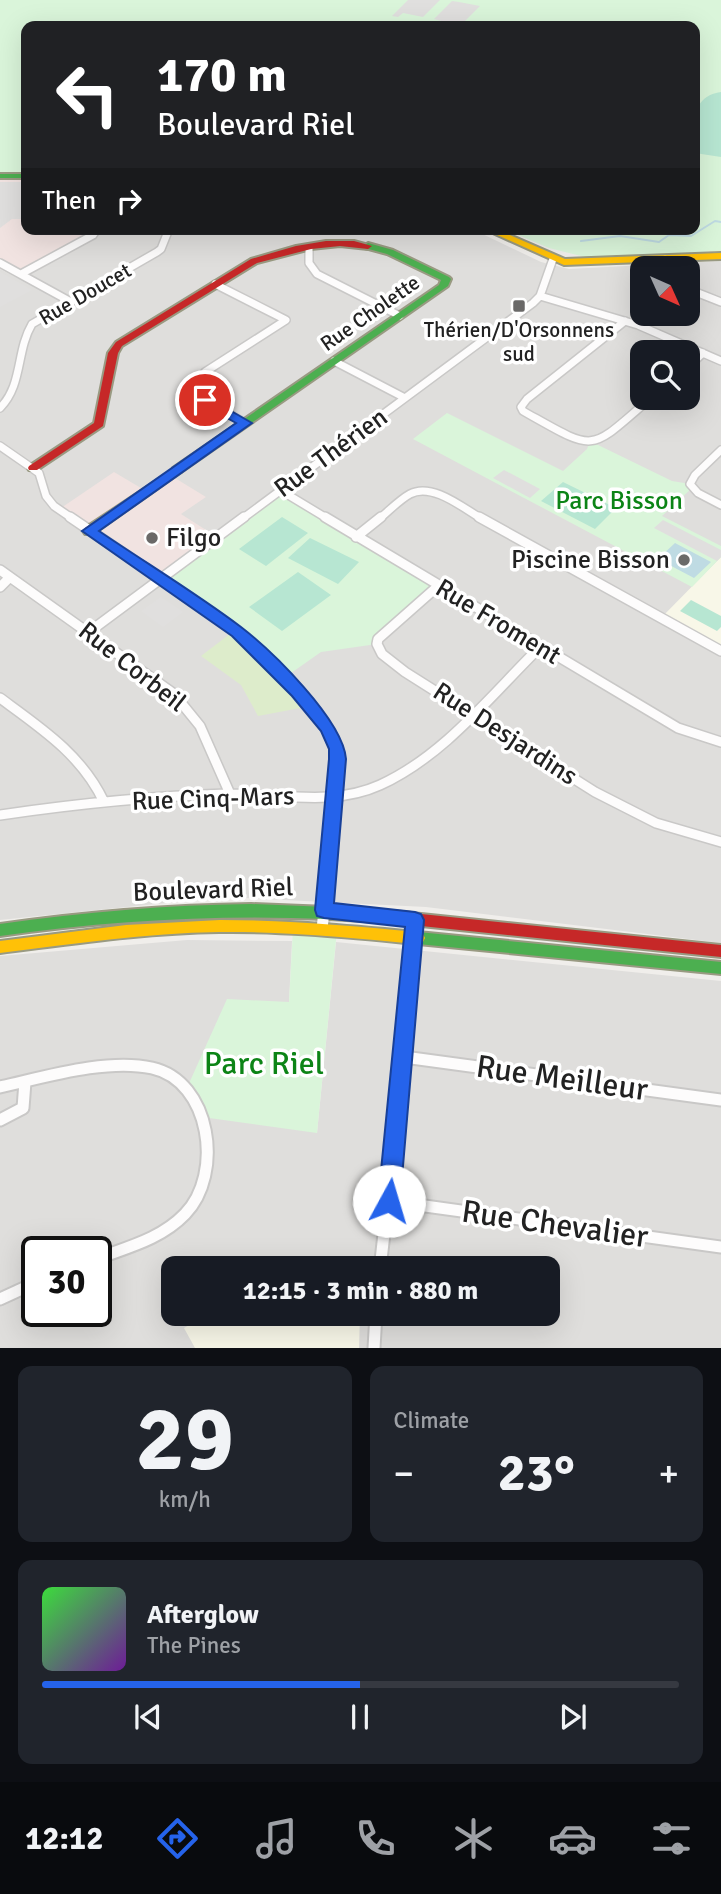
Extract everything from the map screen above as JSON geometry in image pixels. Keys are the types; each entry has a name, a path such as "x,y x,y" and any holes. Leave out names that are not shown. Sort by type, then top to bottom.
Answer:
{"street":[{"path":"0,176 21,176"},
{"name":"Rue Doucet","path":"21,274 87,235"},
{"name":"Rue Doucet","path":"0,408 10,398 28,330 40,319 157,253 167,235"},
{"path":"501,235 553,259 587,263 630,263"},
{"name":"Rue Cholette","path":"33,468 99,424 113,353 119,344 261,258 344,243 374,247 446,279 443,286 89,531"},
{"path":"309,248 309,263 317,274 400,316"},
{"path":"700,259 721,256"},
{"path":"553,259 540,296 625,321 721,361"},
{"path":"0,263 71,302"},
{"path":"215,284 286,320 205,372 200,379 202,398 245,423"},
{"path":"700,294 721,302"},
{"name":"Rue Thérien","path":"89,632 540,296"},
{"path":"625,321 527,399 522,407 523,411 577,441 594,443 605,438 637,410"},
{"path":"700,356 703,353"},
{"path":"334,361 405,398"},
{"path":"0,446 33,468 42,479 49,502 237,632 311,706 328,728 337,749 336,797 322,929"},
{"path":"721,450 695,475 690,484 698,493 721,505"},
{"name":"Rue Froment","path":"280,491 678,728 721,742"},
{"path":"356,537 411,493 434,492 721,651"},
{"name":"Rue Corbeil","path":"0,570 174,694 200,726 230,794"},
{"path":"0,587 10,577"},
{"name":"Rue Desjardins","path":"438,586 383,634 377,644 387,658 628,810 682,833 721,842"},
{"name":"Rue Cinq-Mars","path":"0,815 104,802 230,794 336,797 355,794 395,777 428,754 540,647"},
{"path":"0,698 74,756 90,773 104,802"},
{"name":"Boulevard Riel","path":"0,930 33,924 151,914 324,910 721,951"},
{"path":"382,1256 404,1057 415,920"},
{"path":"33,924 34,941"},
{"name":"Boulevard Riel","path":"0,947 118,932 239,927 322,929 721,968"},
{"name":"Rue Meilleur","path":"404,1057 721,1100"},
{"path":"0,1087 122,1067 152,1068 176,1080 202,1117 209,1139 210,1158 204,1187 197,1201 174,1225 161,1233 112,1253"},
{"path":"0,1120 22,1113 25,1109 25,1082"},
{"name":"Rue Chevalier","path":"389,1201 721,1247"},
{"path":"0,1300 21,1290"},
{"path":"374,1348 375,1326"}],"shaded area":[{"path":"408,0 440,0 423,17 403,13 398,17 392,16"},
{"path":"452,1 480,6 465,21 434,19"},
{"path":"0,176 21,176 21,235 93,235 21,274 0,263"},
{"path":"0,182 21,182 21,219 12,219 0,228"},
{"path":"93,235 485,235 541,262 569,269 630,266 630,326 700,326 700,262 721,261 721,943 426,907 225,897 0,920 0,269 19,279 97,236"},
{"path":"0,272 32,290 0,307"},
{"path":"504,470 540,489 530,498 493,478"},
{"path":"114,472 146,491 170,475 206,497 181,514 217,537 161,579 58,510"},
{"path":"663,520 721,550 721,557 717,561 654,528"},
{"path":"721,557 721,651 660,619"},
{"path":"161,597 183,612 163,627 141,611"},
{"path":"187,940 292,941 289,1002 317,1133 336,942 721,981 721,1348 0,1348 0,956"},
{"path":"360,1326 359,1348 195,1348 184,1328"}],"green space":[{"path":"0,0 721,0 721,251 589,258 549,248 518,235 700,235 700,21 21,21 21,172 0,172"},
{"path":"721,92 721,157 700,154 700,104 711,95"},
{"name":"Parc Bisson","path":"447,413 563,471 589,444 594,443 672,481 690,484 692,488 662,516 721,546 721,557 692,587 413,439"},
{"path":"563,482 616,508 595,529 541,501"},
{"path":"280,490 438,586 377,644 321,652 284,678 253,647 161,579"},
{"path":"282,517 308,533 266,566 239,549"},
{"path":"310,538 359,562 338,584 288,558"},
{"path":"298,572 331,595 282,631 249,607"},
{"path":"691,600 721,616 721,627 717,631 680,611"},
{"path":"235,630 311,706 258,716 241,685 201,656"},
{"name":"Parc Riel","path":"293,928 337,930 317,1133 202,1117 186,1090 227,999 289,1002"}],"water":[{"name":"Piscine Bisson","path":"675,543 711,562 694,578 658,559"}],"waterway":[{"path":"700,230 715,221 721,222"},
{"path":"581,241 620,236 659,242 669,235"},
{"path":"669,235 693,235"}],"traffic: fast":[{"path":"0,176 21,176"},
{"path":"177,470 443,286 446,279 390,252 368,246"},
{"path":"0,930 100,917 201,911 302,911 402,918"},
{"path":"418,938 721,968"}],"traffic: slow":[{"path":"502,235 564,262 721,256"},
{"path":"0,947 126,932 220,926 335,930 418,938"}],"traffic: jam":[{"path":"33,468 99,424 113,353 119,344 254,261 326,244 368,246"},
{"path":"89,531 177,470"},
{"path":"402,918 721,951"}],"place":[{"name":"Thérien/D'Orsonnens sud","path":"519,306"},
{"name":"Filgo","path":"152,538"},
{"name":"Piscine Bisson","path":"684,560"}],"route":[{"path":"205,400 245,423 89,531 237,632 298,692 328,728 337,749 338,759 324,910 415,920 389,1201"}]}
